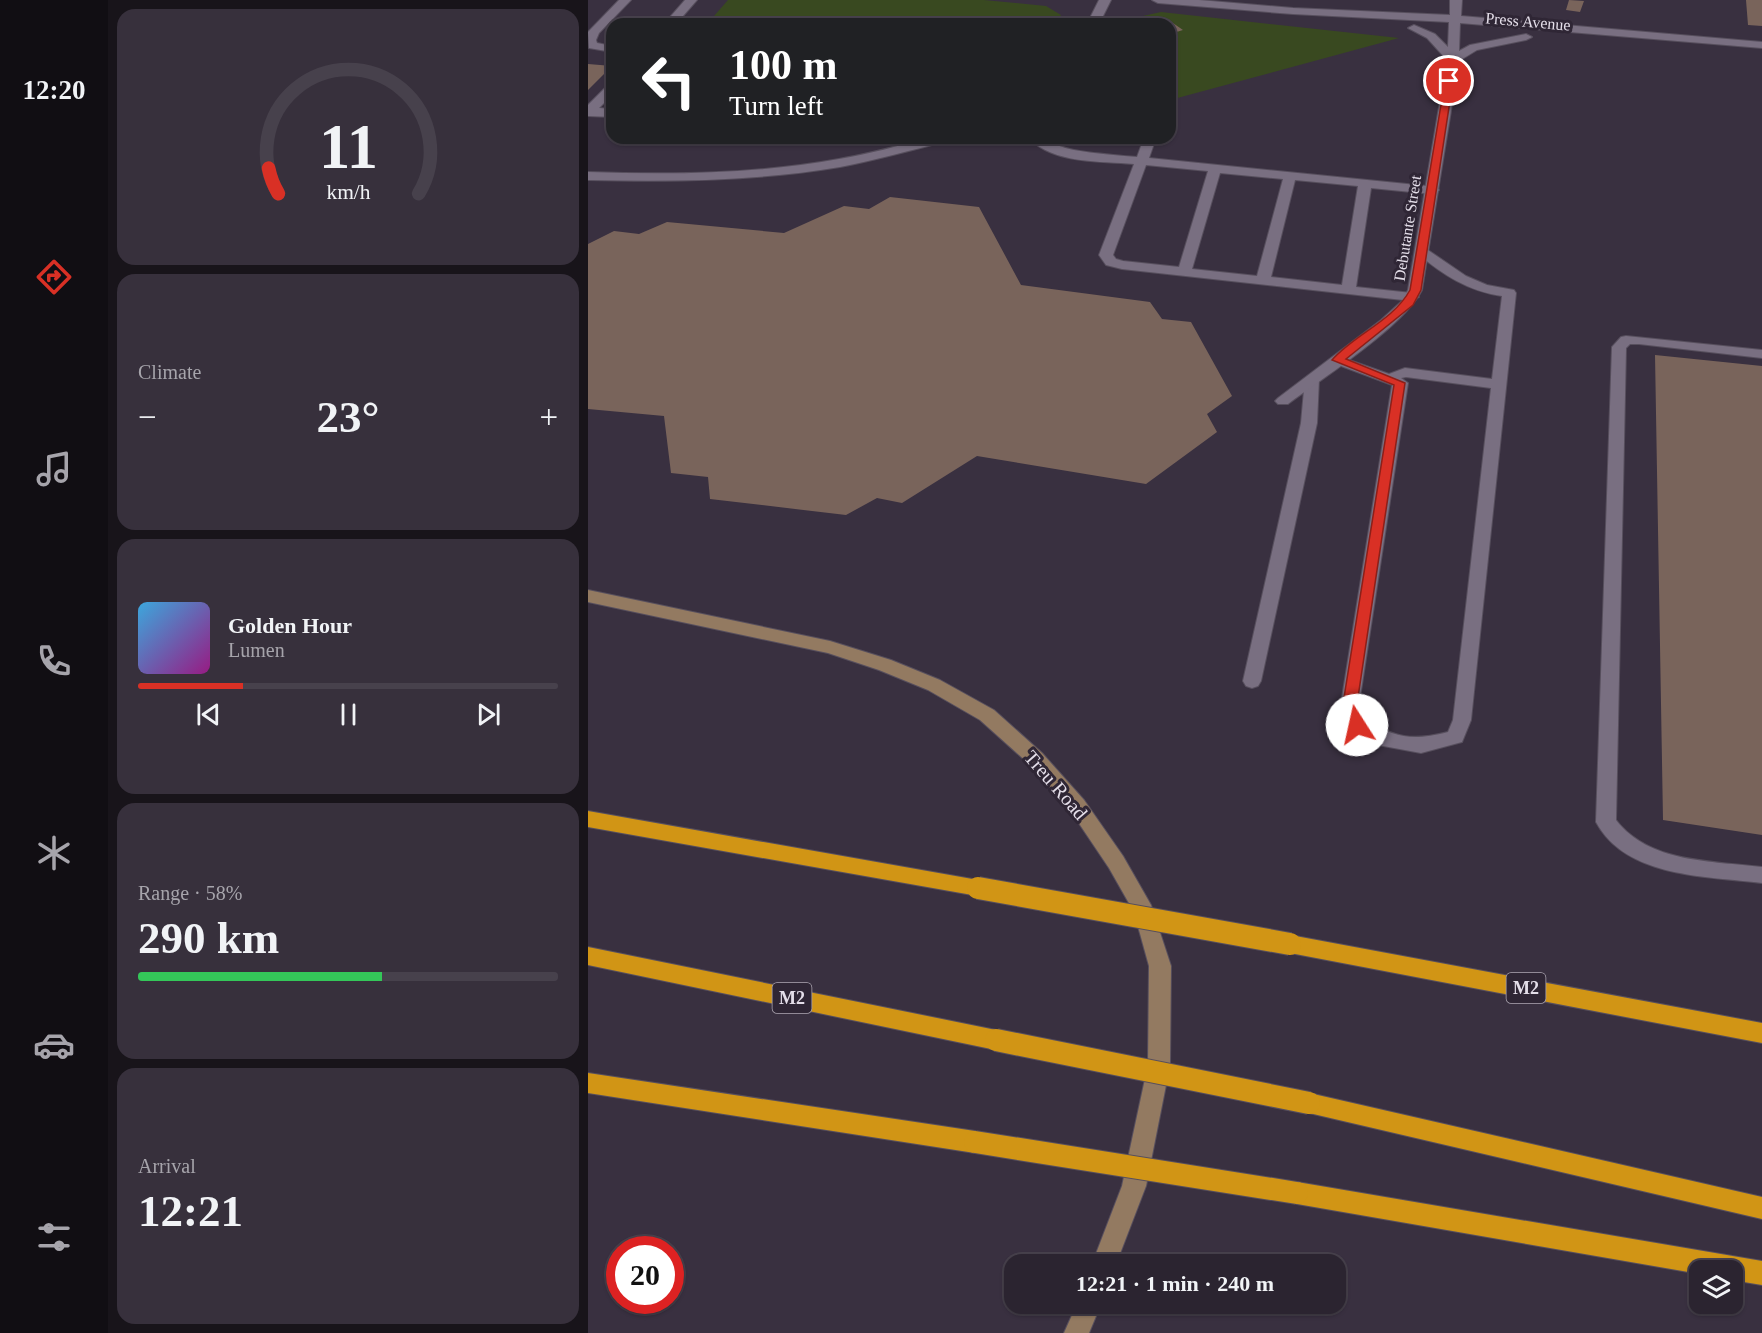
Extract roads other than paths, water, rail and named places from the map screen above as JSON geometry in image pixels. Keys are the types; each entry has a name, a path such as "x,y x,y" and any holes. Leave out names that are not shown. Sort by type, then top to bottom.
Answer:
{"highway":[{"name":"M2","path":"588,819 1290,944 1762,1033"},
{"name":"M2","path":"588,956 1309,1103 1762,1208"},
{"path":"588,1083 1297,1193 1762,1273"}],"street":[{"path":"608,18 625,0"},
{"path":"675,18 691,0"},
{"path":"1096,18 1105,0"},
{"name":"Press Avenue","path":"1158,0 1293,11 1368,13 1526,37 1762,57"},
{"name":"Debutante Street","path":"1283,401 1386,323 1412,297 1422,250 1453,59 1456,0"},
{"name":"Press Avenue","path":"1293,11 1414,28 1453,25 1762,45"},
{"path":"606,20 590,40 593,46 606,48"},
{"path":"1414,28 1431,36 1453,59 1474,47 1526,37"},
{"path":"588,111 606,94"},
{"path":"588,111 606,112"},
{"path":"588,176 654,178 799,169 841,163 919,144"},
{"path":"1045,144 1072,154 1432,190"},
{"path":"1148,144 1106,255 1111,262 1412,297"},
{"path":"1184,272 1215,168"},
{"path":"1263,281 1290,176"},
{"path":"1348,290 1365,183"},
{"path":"1338,360 1400,383 1350,704 1357,725 1385,740 1421,746 1455,737 1462,720 1509,293 1488,291 1453,277 1422,250"},
{"path":"1762,354 1639,340 1626,340 1618,347 1606,822 1612,834 1630,848 1662,861 1762,875"},
{"path":"1392,380 1396,375 1405,372 1499,384"},
{"path":"1252,681 1309,423 1312,379"},
{"name":"Treu Road","path":"588,596 830,647 885,665 934,685 987,715 1035,758 1077,805 1116,862 1144,911 1160,966 1160,1065 1134,1186 1108,1254"},
{"path":"1076,1333 1085,1314"}]}
